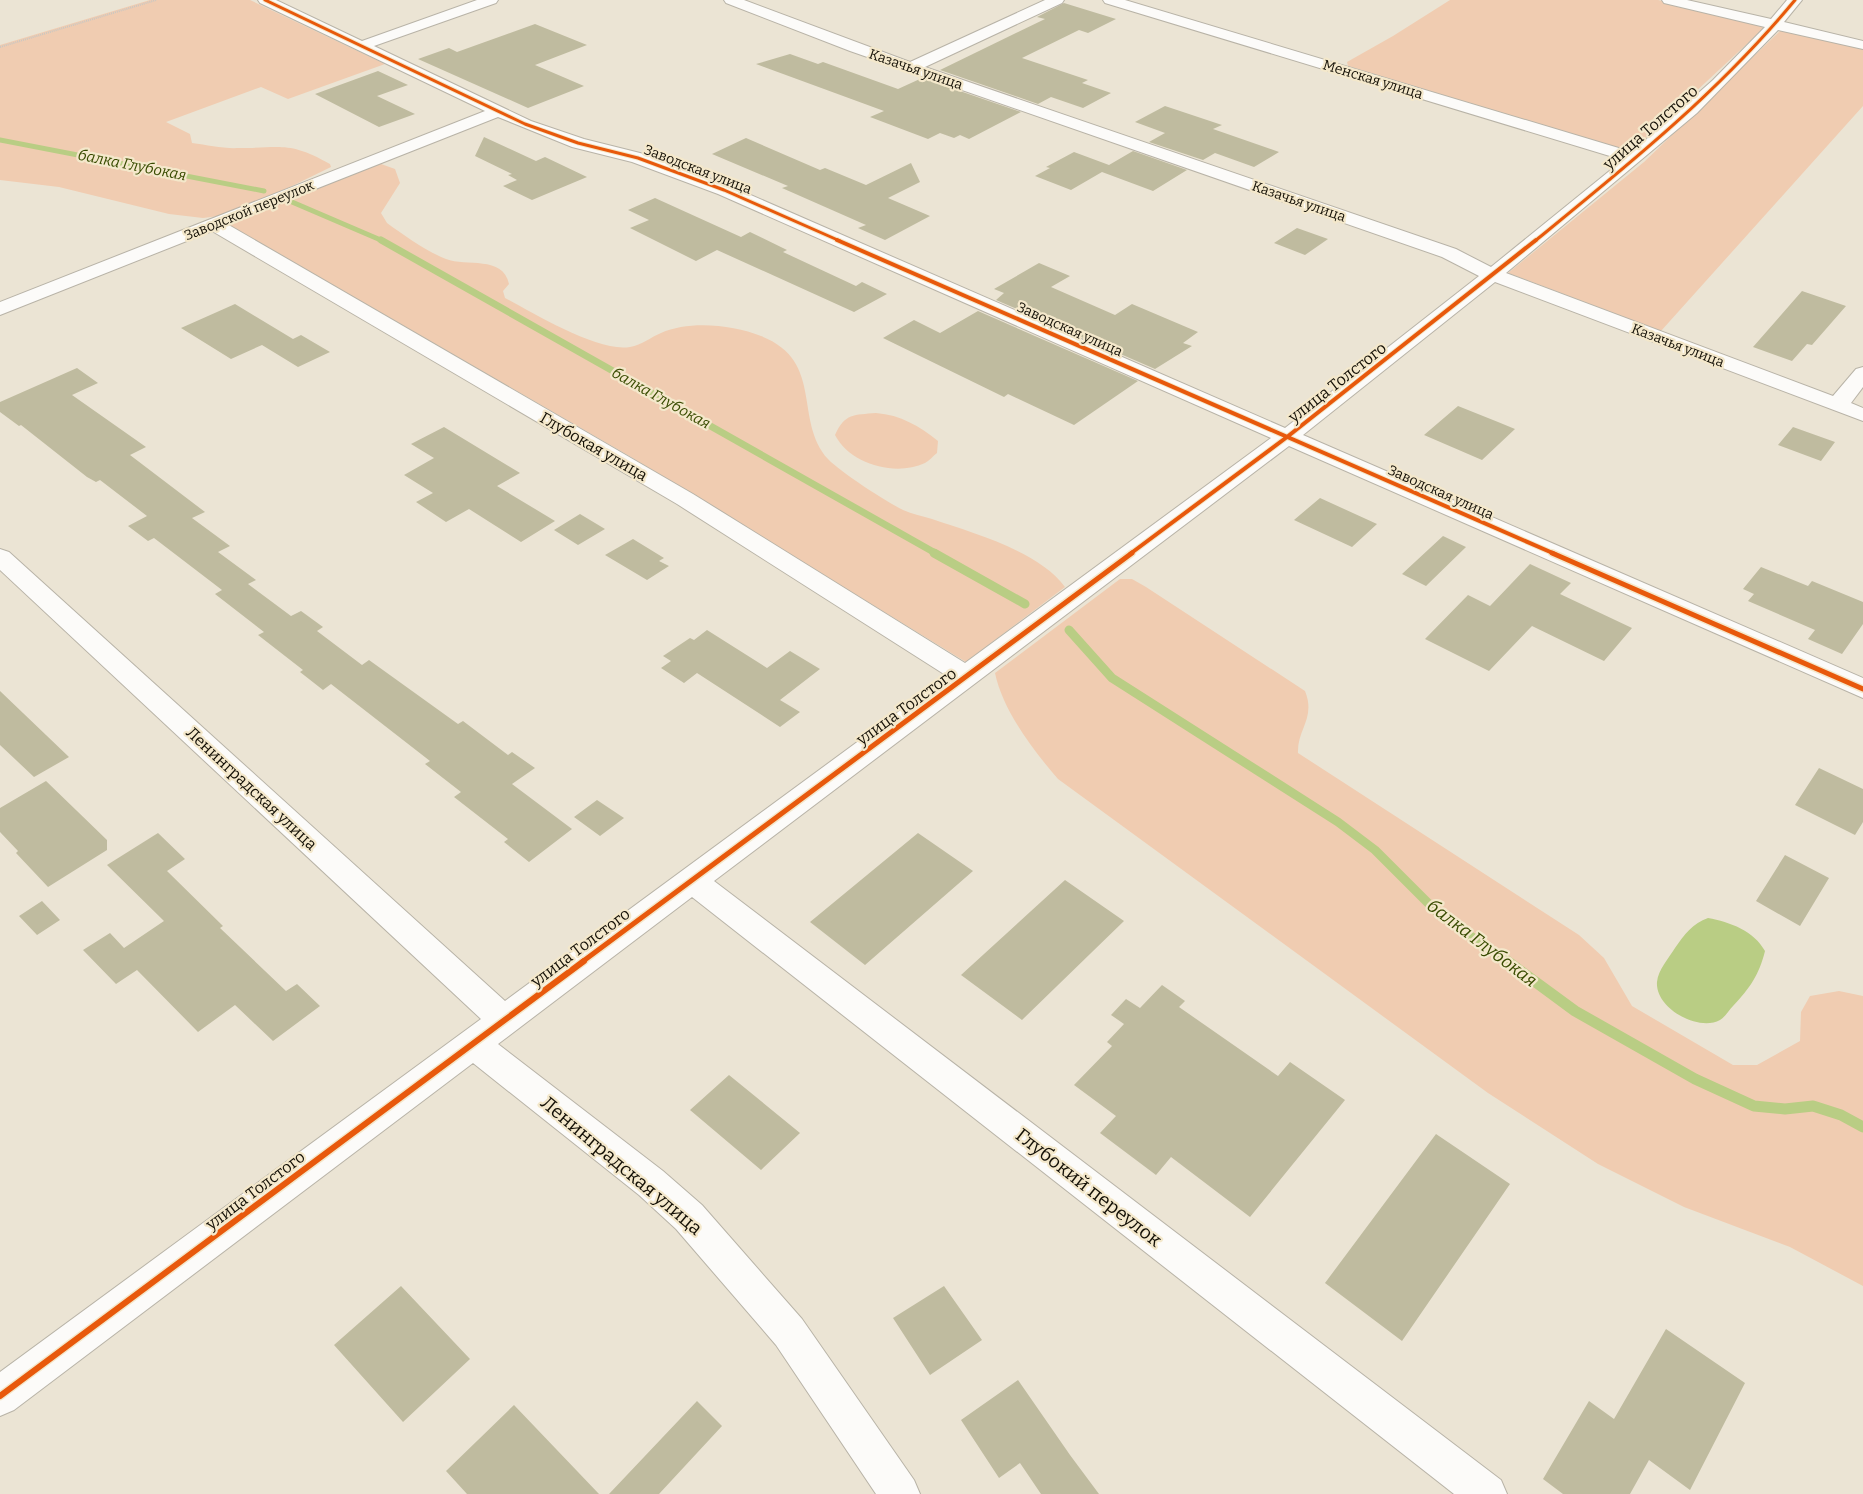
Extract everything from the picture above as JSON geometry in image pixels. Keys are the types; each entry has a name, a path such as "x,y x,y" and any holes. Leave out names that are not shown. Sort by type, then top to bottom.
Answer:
{"street":[{"name":"Заводская улица","path":"265,0 498,112 555,135 638,158 724,190 1863,689"},
{"path":"361,46 491,0"},
{"name":"Казачья улица","path":"731,0 833,40 1448,253 1493,275 1863,415"},
{"path":"912,67 1057,0"},
{"name":"Менская улица","path":"1110,0 1635,158"},
{"path":"1669,0 1863,46"},
{"name":"улица Толстого","path":"0,1396 1287,437 1493,275 1635,158 1728,74 1776,25 1795,0"},
{"name":"Заводской переулок","path":"0,309 215,225 372,160 498,112"},
{"name":"Глубокая улица","path":"215,225 685,499 967,677"},
{"path":"1837,406 1863,373"},
{"name":"Ленинградская улица","path":"0,557 504,1020"},
{"name":"Глубокий переулок","path":"692,880 1487,1494"},
{"name":"Ленинградская улица","path":"472,1043 651,1184 689,1217 789,1332 900,1494"}],"path":[{"path":"0,47 156,0"}],"shaded area":[{"path":"150,0 250,0 385,64 288,99 261,87 166,122 190,134 192,143 228,148 285,147 305,152 330,164 331,167 288,188 219,216 203,218 169,214 59,187 0,180 0,45"},
{"path":"1450,0 1658,0 1748,21 1764,28 1633,150 1627,151 1348,66 1347,62"},
{"path":"1781,30 1863,49 1863,106 1661,331 1508,273 1644,162"},
{"path":"381,164 395,169 400,183 381,213 387,223 438,256 454,261 492,265 499,269 505,275 509,284 503,291 505,298 566,330 601,344 630,347 672,329 685,326 725,327 750,332 781,347 794,360 801,376 812,427 818,444 834,465 903,510 985,537 1022,553 1054,574 1065,587 966,662 631,457 229,225 365,167"},
{"path":"876,413 902,419 924,431 938,441 937,453 925,463 900,469 874,465 851,454 835,435 839,428 851,416"},
{"path":"1120,579 1132,579 1146,587 1305,691 1308,709 1298,745 1298,753 1579,935 1604,958 1632,1006 1733,1065 1757,1065 1800,1041 1801,1012 1810,996 1839,991 1863,996 1863,1286 1790,1247 1684,1207 1598,1164 1488,1093 1058,779 1029,743 1012,716 995,673"},
{"path":"1708,918 1733,925 1748,933 1755,938 1765,951 1753,981 1725,1015 1720,1020 1711,1023 1701,1023 1690,1020 1670,1009 1658,992 1657,982 1662,969 1689,930"}],"building":[{"path":"1064,3 1116,19 1088,33 1079,30 1022,58 1088,80 1082,83 1111,93 1083,108 1051,97 1038,104 940,70 1045,19 1037,17"},
{"path":"535,24 587,45 535,65 584,86 528,108 418,59 449,48 457,52"},
{"path":"790,54 818,64 823,62 898,89 922,78 1021,112 969,139 960,135 954,138 940,133 928,139 870,117 884,111 756,64"},
{"path":"378,71 408,85 377,96 415,114 379,127 315,94"},
{"path":"1165,106 1222,125 1213,129 1279,152 1254,167 1215,153 1203,160 1149,142 1165,133 1135,122"},
{"path":"484,137 536,161 545,157 587,177 532,200 503,186 517,180 508,175 512,174 475,156"},
{"path":"746,138 820,170 825,168 866,185 911,163 920,182 888,198 930,216 885,240 858,228 866,225 782,188 788,186 712,154"},
{"path":"1133,151 1187,170 1153,191 1102,172 1071,190 1035,176 1050,168 1046,167 1074,152 1109,165"},
{"path":"655,198 741,237 750,232 787,250 783,252 856,286 862,282 887,294 854,312 717,250 696,261 630,228 649,220 628,210"},
{"path":"1297,228 1328,239 1305,255 1274,243"},
{"path":"1039,263 1070,276 1051,287 1115,315 1132,304 1198,332 1183,343 1192,346 1155,369 996,300 1004,293 994,289"},
{"path":"1802,291 1846,306 1812,345 1807,344 1792,361 1753,347"},
{"path":"235,304 293,339 301,335 330,352 298,367 262,345 231,359 181,328"},
{"path":"978,311 1138,381 1074,425 1008,394 1004,397 883,338 914,320 940,333"},
{"path":"77,368 98,383 72,395 146,447 130,455 205,512 192,518 230,546 218,552 256,580 248,584 291,616 301,611 323,627 317,631 362,665 369,660 458,724 463,721 508,755 512,752 535,768 512,784 572,829 529,862 504,842 508,839 454,797 461,792 425,764 430,761 331,684 323,690 300,672 303,670 258,635 264,632 215,594 222,590 154,538 148,541 128,526 147,516 100,480 96,482 87,477 21,425 19,426 0,412 0,402"},
{"path":"1458,406 1515,429 1482,460 1424,435"},
{"path":"444,427 520,473 497,486 555,521 521,542 469,509 446,522 416,502 433,493 404,475 434,458 411,444"},
{"path":"1793,427 1835,442 1821,461 1778,445"},
{"path":"1320,498 1377,524 1352,547 1294,520"},
{"path":"580,514 605,529 578,545 554,530"},
{"path":"1443,536 1466,547 1426,586 1402,574"},
{"path":"633,539 664,558 659,561 669,566 647,580 605,555"},
{"path":"1530,564 1571,583 1560,594 1632,628 1604,661 1532,626 1489,671 1425,639 1468,595 1490,606"},
{"path":"1761,567 1808,586 1812,581 1863,602 1863,624 1842,654 1808,639 1815,630 1748,601 1754,594 1743,589"},
{"path":"707,630 767,668 790,651 820,669 780,700 800,712 780,727 697,673 684,683 661,668 671,661 663,656 690,638 694,640"},
{"path":"0,691 69,757 34,777 0,745"},
{"path":"1819,768 1863,789 1863,822 1855,835 1795,805"},
{"path":"46,781 107,840 107,850 48,887 16,853 18,851 0,832 0,808"},
{"path":"597,800 624,818 600,836 574,817"},
{"path":"158,833 185,859 167,871 223,926 220,928 286,991 297,984 320,1006 273,1041 235,1005 198,1032 137,970 116,984 83,950 110,933 124,948 164,921 107,865"},
{"path":"918,833 973,871 865,965 810,922"},
{"path":"1785,855 1829,878 1800,926 1756,901"},
{"path":"1065,880 1124,921 1022,1020 961,975"},
{"path":"42,901 60,920 37,935 19,916"},
{"path":"1162,985 1185,1001 1179,1007 1278,1076 1290,1062 1345,1100 1250,1217 1171,1157 1156,1175 1100,1133 1116,1116 1074,1085 1112,1046 1107,1042 1124,1024 1111,1015 1126,999 1140,1008"},
{"path":"729,1075 800,1133 761,1170 690,1110"},
{"path":"1436,1134 1510,1184 1402,1341 1325,1283"},
{"path":"401,1286 470,1359 403,1422 334,1345"},
{"path":"944,1286 982,1340 930,1375 893,1318"},
{"path":"1666,1329 1745,1383 1690,1490 1649,1460 1630,1494 1563,1494 1543,1479 1589,1401 1614,1419"},
{"path":"1018,1380 1099,1494 1041,1494 1020,1463 999,1478 961,1420"},
{"path":"697,1401 722,1426 659,1494 609,1494"},
{"path":"514,1405 599,1494 467,1494 446,1471"}],"waterway":[{"name":"балка Глубокая","path":"0,140 264,191"},
{"name":"балка Глубокая","path":"292,202 382,241"},
{"name":"балка Глубокая","path":"382,241 937,554"},
{"name":"балка Глубокая","path":"934,553 1025,604"},
{"name":"балка Глубокая","path":"1069,630 1112,678 1338,822 1375,850 1441,916 1509,962"},
{"name":"балка Глубокая","path":"1507,961 1575,1011 1695,1079 1754,1106 1785,1109 1813,1106 1841,1115 1863,1127"}],"cycle path":[{"path":"265,0 525,124 578,143 638,158 724,190 1863,689"},
{"path":"0,1396 1287,437 1576,207 1663,134 1745,57 1795,0"}]}
